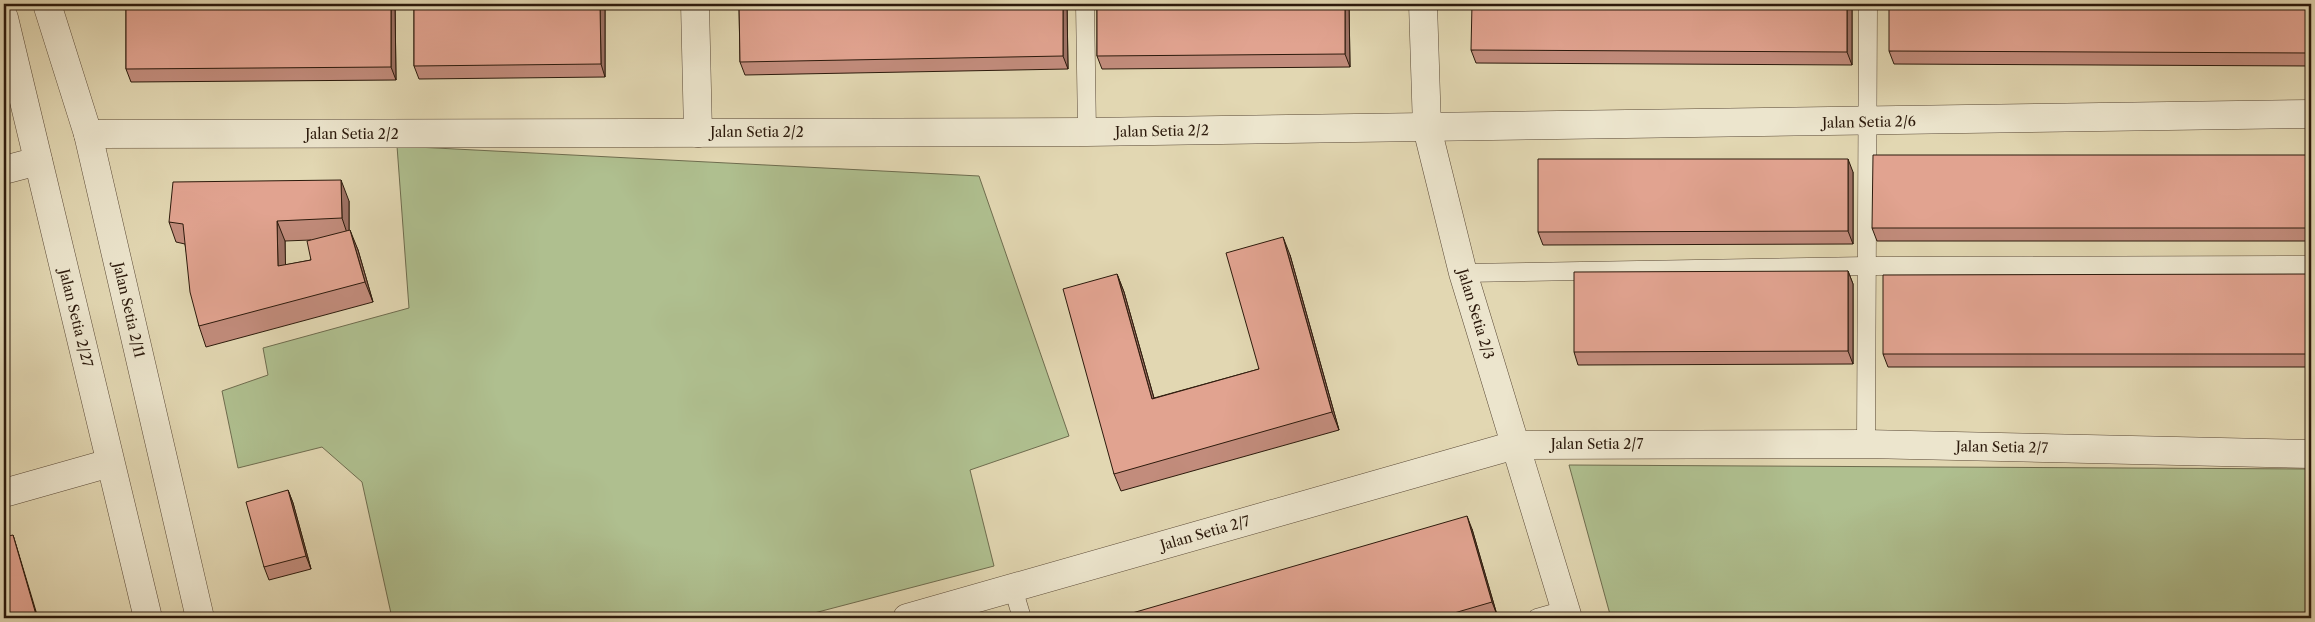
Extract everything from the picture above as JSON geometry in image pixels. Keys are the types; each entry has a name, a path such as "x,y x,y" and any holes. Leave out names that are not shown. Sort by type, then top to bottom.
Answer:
{"street":[{"name":"Jalan Setia 2/11","path":"47,4 88,134 200,618"},
{"path":"695,4 698,132"},
{"name":"Jalan Setia 2/3","path":"1423,4 1427,128 1463,273 1566,614"},
{"name":"Jalan Setia 2/27","path":"4,18 148,618"},
{"name":"Jalan Setia 2/6","path":"1427,128 2311,114"},
{"name":"Jalan Setia 2/2","path":"88,134 1088,132 1427,128"},
{"path":"4,170 38,161"},
{"name":"Jalan Setia 2/7","path":"907,618 1515,445 1866,444 2311,454"},
{"path":"4,492 110,463"}],"lane":[{"path":"1085,4 1088,132"},
{"path":"1866,444 1868,4"},
{"path":"1463,273 1866,266 2311,265"},
{"path":"1013,588 1022,618"},
{"path":"1538,618 1566,614"}],"green space":[{"path":"397,146 979,176 1069,436 970,470 994,566 795,618 392,618 362,482 322,447 238,468 222,391 268,375 263,348 409,308"},
{"path":"1569,465 2311,469 2311,618 1611,618"}],"building":[{"path":"126,4 391,4 391,67 126,69"},
{"path":"414,4 600,4 601,64 414,66"},
{"path":"739,4 1063,4 1063,56 740,62"},
{"path":"1097,4 1345,4 1345,54 1097,56"},
{"path":"1472,4 1847,4 1847,52 1471,50"},
{"path":"1889,4 2311,4 2311,53 1889,51"},
{"path":"1873,155 2311,155 2311,228 1872,228"},
{"path":"1538,159 1848,159 1848,231 1538,232"},
{"path":"341,180 342,218 277,221 278,266 311,260 307,241 350,230 365,282 199,326 190,292 183,224 169,222 173,182"},
{"path":"1283,237 1332,412 1114,474 1063,289 1117,274 1152,399 1259,369 1226,253"},
{"path":"1848,271 1848,351 1574,352 1574,272"},
{"path":"2311,274 2311,354 1883,354 1883,275"},
{"path":"288,490 306,556 264,567 246,502"},
{"path":"1467,516 1492,602 1437,618 1115,618"},
{"path":"13,535 37,618 4,618 4,537"}]}
